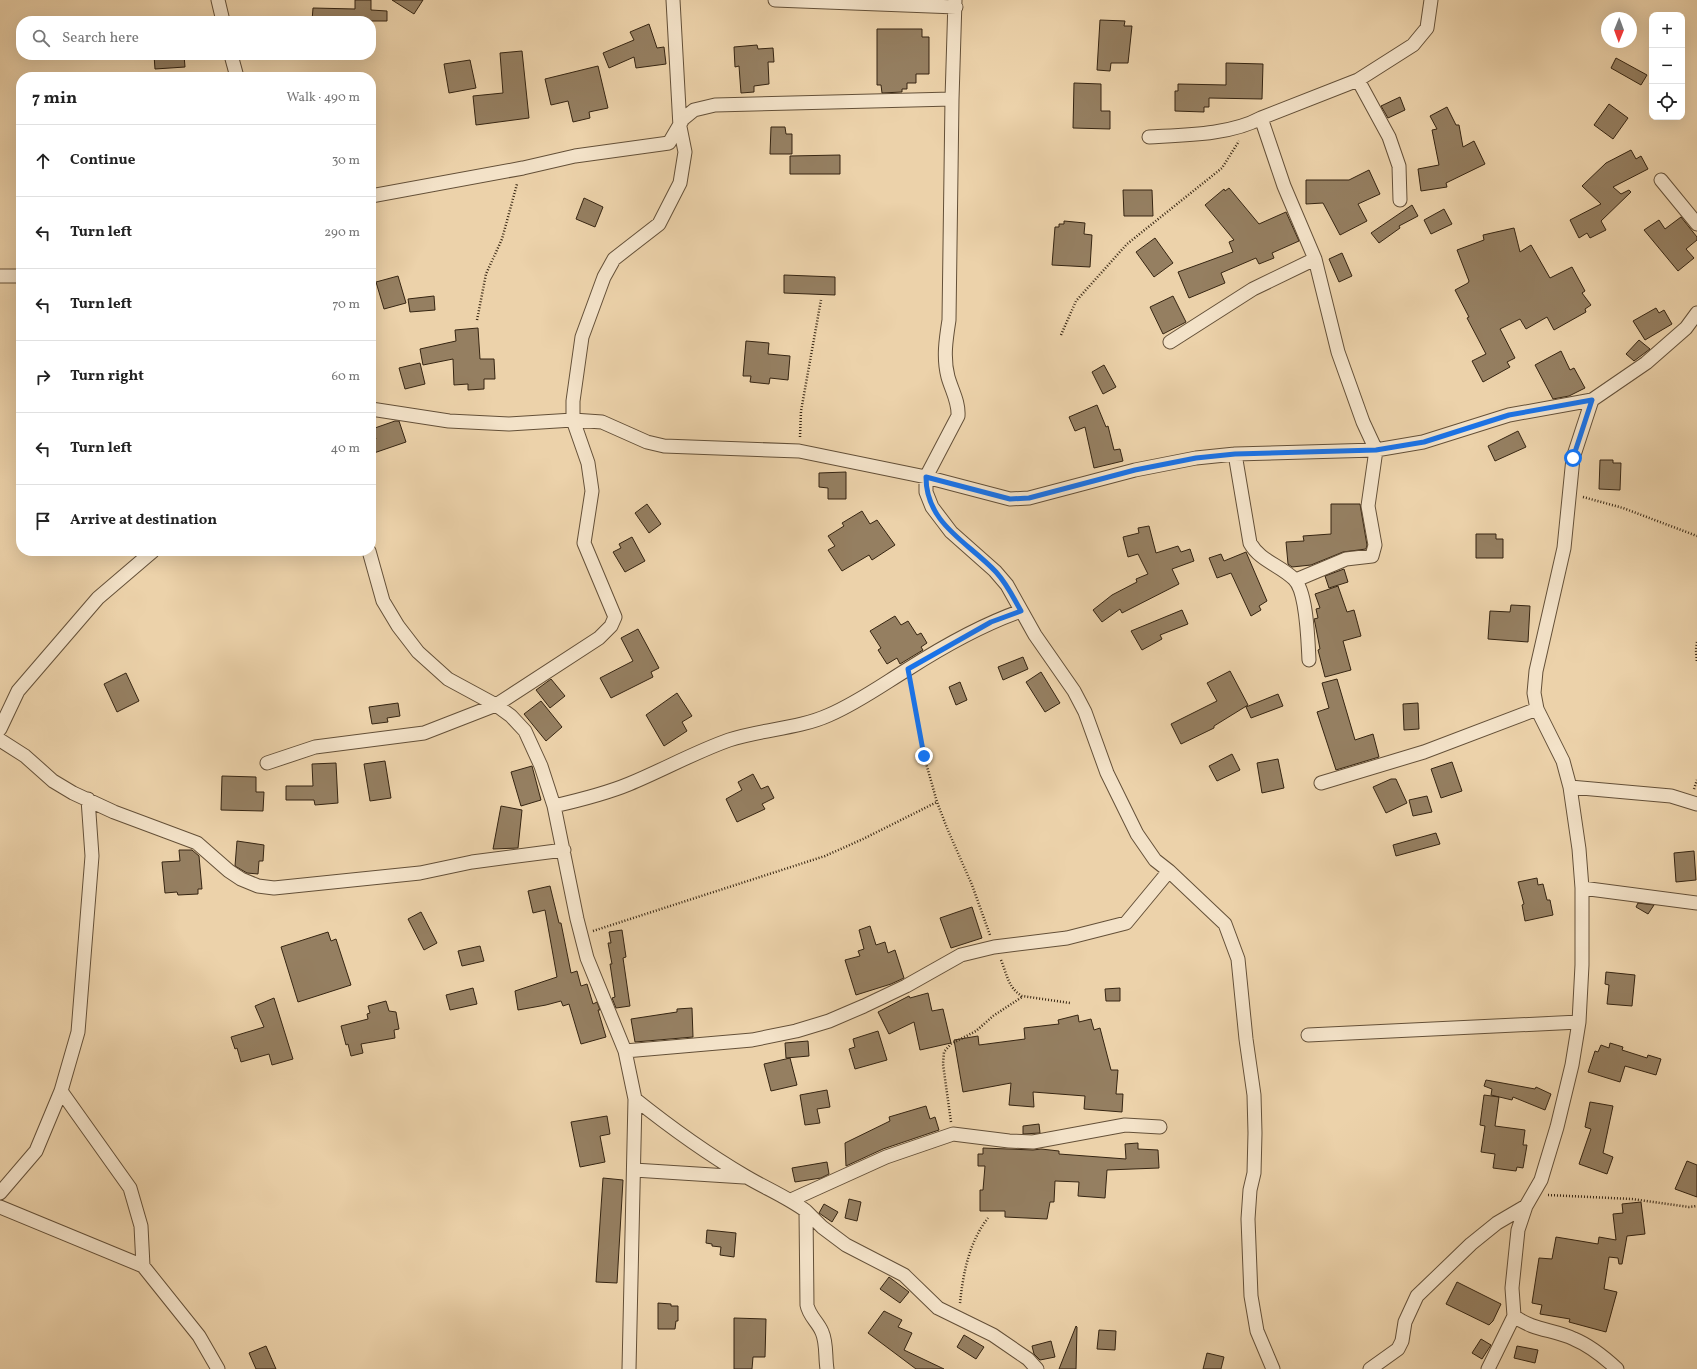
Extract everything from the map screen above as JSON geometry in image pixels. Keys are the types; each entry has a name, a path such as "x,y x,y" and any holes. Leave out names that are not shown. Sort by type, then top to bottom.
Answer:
{"street":[{"path":"218,0 222,16"},
{"path":"267,763 315,747 424,733 496,704 600,638 612,626 615,617 584,543 592,491 588,463 573,420 573,401 582,337 604,277 614,259 659,224 680,183 686,152 680,127 673,0"},
{"path":"775,0 956,3 952,99 949,320 945,347 948,376 959,407 958,416 926,477 926,492 932,507 951,532 1007,585 1046,653 1074,691 1085,712 1107,773 1137,834 1155,860 1170,871 1225,924 1238,959 1246,1039 1254,1095 1254,1173 1250,1190 1248,1219 1251,1296 1257,1331 1273,1369"},
{"path":"1149,137 1199,134 1256,120 1358,80 1413,45 1427,28 1431,0"},
{"path":"232,60 235,72"},
{"path":"1358,80 1389,137 1399,166 1400,200"},
{"path":"376,195 523,168 575,156 669,143 680,127 683,119 694,110 715,105 952,99"},
{"path":"1256,120 1315,259 1338,352 1363,422 1376,450 1368,506 1375,545 1372,556 1346,559 1296,580"},
{"path":"1661,180 1697,224"},
{"path":"1170,342 1253,288 1315,259"},
{"path":"0,276 16,276"},
{"path":"376,410 449,421 509,424 573,420 602,422 647,442 664,446 799,451 926,477 1010,499 1029,498 1135,470 1196,458 1235,454 1376,450 1424,442 1509,415 1592,400 1646,363 1686,328 1697,313"},
{"path":"1488,1369 1514,1316 1512,1302 1514,1260 1518,1230 1528,1202 1540,1180 1556,1127 1572,1065 1579,1022 1582,965 1582,888 1570,787 1563,762 1537,709 1534,693 1536,671 1564,548 1573,458 1592,400"},
{"path":"1235,454 1250,543 1255,553 1296,580 1306,609 1310,660"},
{"path":"0,729 18,691 93,604 147,556"},
{"path":"370,556 383,601 398,626 418,652 448,679 496,704 511,716 525,731 541,766 554,806 581,935 594,977 609,1008 625,1051 635,1099 629,1369"},
{"path":"554,806 595,796 629,784 717,744 736,737 798,725 829,715 870,693 908,669 991,622 1021,611"},
{"path":"1321,783 1424,752 1537,709"},
{"path":"0,740 25,756 53,781 73,793 114,812 197,843 229,872 252,884 266,888 299,886 420,873 472,862 564,850"},
{"path":"1570,787 1671,796 1697,804"},
{"path":"0,1193 36,1151 61,1091 78,1032 92,856 88,799"},
{"path":"625,1051 752,1040 796,1031 829,1021 864,1006 906,986 961,955 994,947 1067,938 1126,924 1170,871"},
{"path":"1582,888 1697,903"},
{"path":"1308,1035 1579,1022"},
{"path":"61,1091 130,1188 141,1226 143,1266"},
{"path":"635,1099 699,1148 747,1178 791,1200 806,1211 822,1227 846,1245 904,1275 938,1308 959,1320 993,1335 1024,1357 1037,1369"},
{"path":"791,1200 892,1154 953,1134 1009,1141 1033,1142 1125,1125 1160,1127"},
{"path":"634,1170 747,1178"},
{"path":"1370,1369 1401,1345 1405,1322 1417,1296 1471,1244 1497,1223 1528,1202"},
{"path":"0,1207 143,1266 199,1336 218,1369"},
{"path":"806,1211 807,1305 809,1313 823,1336 828,1369"},
{"path":"1514,1316 1525,1324 1574,1338 1600,1353 1617,1369"}],"path":[{"path":"1061,335 1076,301 1127,244 1222,168 1256,120"},
{"path":"477,320 486,274 502,239 513,196 523,168"},
{"path":"799,451 801,410 822,300"},
{"path":"1569,494 1623,508 1697,536"},
{"path":"1697,642 1697,663"},
{"path":"908,669 924,756 946,828 972,885 994,947 1012,989 1022,996 1070,1002"},
{"path":"581,935 668,905 825,856 864,839 938,802"},
{"path":"953,1134 943,1064 944,1052 951,1044 976,1031 993,1016 1022,996"},
{"path":"1528,1202 1547,1194 1561,1194 1697,1206"},
{"path":"959,1320 963,1281 971,1249 982,1226 988,1218"}],"building":[{"path":"355,0 371,0 371,10 387,11 387,21 376,21 376,16 312,16 313,8 355,9"},
{"path":"392,0 423,0 414,14"},
{"path":"1100,20 1125,21 1124,26 1132,26 1128,63 1111,63 1110,71 1097,70"},
{"path":"649,24 657,48 664,47 666,64 636,68 634,57 609,68 603,53 634,40 630,32"},
{"path":"877,29 922,29 922,37 929,37 929,74 916,74 916,83 907,83 907,89 902,89 902,92 882,93 881,85 877,85"},
{"path":"757,45 758,49 773,48 774,62 768,62 769,84 754,86 754,92 741,93 739,66 735,67 734,47"},
{"path":"522,51 529,118 476,125 473,96 503,93 500,53"},
{"path":"1616,58 1647,75 1641,85 1611,68"},
{"path":"154,60 184,60 185,67 155,69"},
{"path":"470,60 476,88 449,93 444,64"},
{"path":"1226,63 1263,64 1262,99 1209,98 1209,107 1204,107 1204,112 1175,111 1175,91 1178,91 1178,84 1226,85"},
{"path":"598,66 608,108 589,112 590,118 573,122 568,101 551,105 545,79"},
{"path":"1074,83 1101,84 1101,111 1110,111 1110,129 1073,128"},
{"path":"1400,97 1405,110 1388,118 1381,106"},
{"path":"1609,104 1628,118 1613,139 1594,125"},
{"path":"1447,107 1456,125 1459,125 1463,147 1474,141 1485,164 1446,183 1447,187 1421,191 1418,169 1439,165 1432,130 1437,129 1430,116"},
{"path":"771,127 785,127 786,134 792,134 792,154 770,154"},
{"path":"1631,150 1636,159 1641,156 1648,169 1613,187 1621,194 1629,190 1631,192 1601,221 1606,230 1590,238 1587,233 1579,238 1570,220 1601,204 1582,186 1606,163"},
{"path":"840,155 840,174 790,174 790,156"},
{"path":"1369,170 1380,194 1358,204 1367,221 1340,235 1323,203 1306,204 1306,180 1349,180"},
{"path":"1229,188 1259,224 1286,212 1299,241 1272,253 1274,258 1259,264 1256,258 1221,273 1225,283 1189,298 1178,272 1233,252 1229,242 1234,240 1205,205 1224,189 1225,191"},
{"path":"1123,190 1152,190 1153,216 1124,216"},
{"path":"584,198 603,207 595,227 576,219"},
{"path":"1412,205 1418,216 1399,226 1400,228 1379,243 1371,233"},
{"path":"1444,209 1452,224 1431,234 1424,220"},
{"path":"1681,217 1697,237 1697,240 1686,249 1694,258 1678,271 1644,230 1659,220 1665,229"},
{"path":"1064,221 1085,223 1084,234 1092,235 1090,267 1052,265 1055,227 1059,227 1059,224 1064,224"},
{"path":"1514,228 1520,252 1531,245 1550,278 1572,267 1585,291 1582,293 1591,305 1585,309 1586,312 1554,330 1547,317 1526,329 1520,319 1500,329 1515,358 1507,362 1510,367 1483,382 1472,361 1486,354 1467,318 1469,317 1455,290 1469,281 1457,250 1484,240 1483,235"},
{"path":"1155,238 1173,263 1154,277 1136,252"},
{"path":"1342,253 1352,276 1339,282 1329,259"},
{"path":"784,275 835,277 835,295 784,293"},
{"path":"398,276 406,303 384,309 376,282"},
{"path":"434,296 435,310 410,312 408,299"},
{"path":"1173,296 1186,322 1163,334 1150,307"},
{"path":"1656,308 1659,313 1664,310 1672,324 1645,340 1633,321"},
{"path":"478,328 480,359 494,359 495,379 484,379 484,389 468,390 468,384 454,385 453,359 423,365 420,349 456,341 455,330"},
{"path":"1639,340 1650,349 1634,361 1626,354"},
{"path":"746,341 769,343 768,354 790,356 788,380 770,378 769,384 750,382 751,376 743,376"},
{"path":"1561,351 1570,370 1574,368 1585,388 1569,396 1553,399 1535,365"},
{"path":"420,363 425,384 405,389 399,368"},
{"path":"1104,365 1116,387 1103,394 1092,372"},
{"path":"1097,405 1106,427 1108,426 1114,450 1120,449 1123,461 1094,468 1085,427 1075,431 1069,417"},
{"path":"399,421 406,442 376,452 376,428"},
{"path":"1518,431 1526,447 1495,461 1488,446"},
{"path":"1600,460 1613,460 1613,463 1621,463 1620,490 1599,489"},
{"path":"846,472 846,499 828,499 828,488 819,487 819,473"},
{"path":"647,504 661,524 649,533 635,513"},
{"path":"1331,504 1360,504 1367,545 1366,549 1343,552 1311,565 1292,567 1288,564 1286,542 1304,541 1303,536 1331,534"},
{"path":"862,511 870,524 877,520 895,545 872,560 869,555 842,571 828,550 835,546 828,536 844,526 842,523"},
{"path":"1149,526 1156,553 1178,546 1181,552 1190,549 1194,561 1172,569 1179,584 1122,613 1120,609 1102,622 1093,610 1112,595 1137,582 1136,579 1148,574 1138,554 1128,557 1123,537 1139,533 1138,528"},
{"path":"1476,534 1496,534 1496,539 1503,539 1503,558 1476,558"},
{"path":"632,537 645,561 625,572 613,552 621,548 619,544"},
{"path":"1246,552 1267,601 1259,606 1261,610 1251,616 1231,573 1217,578 1209,558 1221,554 1224,561"},
{"path":"1344,569 1348,582 1329,588 1325,576"},
{"path":"1338,586 1347,612 1354,610 1361,636 1343,641 1351,670 1325,677 1318,650 1320,649 1314,619 1318,618 1316,609 1320,608 1315,594"},
{"path":"1511,605 1530,606 1528,642 1488,639 1490,611 1510,612"},
{"path":"1182,610 1188,624 1160,635 1162,639 1142,650 1131,631"},
{"path":"895,616 901,625 908,621 917,635 921,633 927,643 921,647 923,650 900,664 897,658 887,664 878,650 881,648 870,631"},
{"path":"638,629 659,668 651,672 653,677 611,698 600,678 633,661 621,638"},
{"path":"1023,657 1028,669 1003,680 998,667"},
{"path":"1230,671 1248,705 1214,726 1214,728 1181,744 1171,724 1217,701 1207,683"},
{"path":"1041,672 1060,703 1045,712 1026,682"},
{"path":"126,673 139,701 117,712 104,684"},
{"path":"551,679 565,696 550,708 536,690"},
{"path":"1337,679 1355,740 1373,734 1379,757 1336,770 1317,712 1329,708 1322,683"},
{"path":"960,682 967,700 956,705 949,687"},
{"path":"677,693 692,716 682,722 687,731 664,746 646,715"},
{"path":"1278,694 1283,706 1251,718 1246,707"},
{"path":"541,701 562,727 546,741 524,714"},
{"path":"398,703 400,716 387,718 388,722 372,724 369,707"},
{"path":"1418,703 1419,729 1404,730 1403,704"},
{"path":"1232,754 1240,770 1217,781 1209,766"},
{"path":"1278,759 1284,788 1262,793 1257,763"},
{"path":"385,761 391,798 370,801 364,764"},
{"path":"1452,762 1462,791 1441,798 1431,769"},
{"path":"336,763 338,803 315,805 314,800 286,800 286,786 313,786 312,764"},
{"path":"532,766 541,800 521,806 511,772"},
{"path":"753,774 761,789 768,786 774,798 762,804 765,809 737,822 726,799 742,790 738,782"},
{"path":"222,776 256,777 256,792 264,792 263,811 221,810"},
{"path":"1391,779 1396,779 1407,803 1386,813 1373,787"},
{"path":"1427,796 1432,812 1413,816 1409,800"},
{"path":"501,806 522,810 518,848 493,849"},
{"path":"1436,833 1440,844 1396,856 1393,845"},
{"path":"237,841 264,845 263,861 259,861 258,874 247,873 235,866"},
{"path":"179,850 192,850 199,856 202,889 198,889 198,894 178,895 177,892 165,893 162,862 180,861"},
{"path":"1694,851 1696,880 1676,882 1674,853"},
{"path":"1537,878 1538,885 1543,884 1547,900 1550,900 1553,915 1525,921 1522,905 1524,904 1518,882"},
{"path":"550,886 559,923 561,923 571,973 577,971 581,986 587,984 593,1004 597,1002 606,1037 581,1044 569,1004 563,1006 561,1001 518,1010 515,991 557,977 545,910 533,913 528,891"},
{"path":"1638,903 1654,905 1648,914 1636,907"},
{"path":"972,907 982,938 951,948 940,918"},
{"path":"421,912 437,943 424,950 408,919"},
{"path":"870,926 876,945 885,942 888,953 895,950 904,978 891,984 856,995 845,960 860,956 858,951 864,949 859,930"},
{"path":"622,930 626,957 623,958 630,1006 616,1008 612,998 615,997 610,964 612,964 608,943 611,943 609,932"},
{"path":"328,932 331,941 336,939 351,985 298,1002 281,947"},
{"path":"480,946 484,961 462,966 458,951"},
{"path":"1606,972 1635,975 1632,1006 1607,1004 1609,985 1605,984"},
{"path":"473,988 477,1004 450,1010 446,995"},
{"path":"1120,988 1120,1001 1106,1001 1105,989"},
{"path":"928,993 932,1011 943,1009 951,1043 920,1050 914,1022 889,1034 878,1012 909,996 910,998"},
{"path":"274,998 293,1059 272,1065 269,1054 241,1062 237,1048 235,1049 231,1037 264,1027 255,1006"},
{"path":"386,1001 389,1011 396,1012 399,1029 394,1030 395,1038 361,1044 363,1053 351,1056 348,1044 346,1045 341,1026 368,1019 367,1014 370,1013 368,1006"},
{"path":"692,1008 693,1037 635,1042 631,1019 677,1012 677,1009"},
{"path":"1078,1015 1079,1022 1091,1019 1094,1030 1100,1028 1111,1070 1118,1070 1116,1094 1123,1094 1122,1112 1084,1109 1085,1096 1033,1092 1034,1107 1009,1105 1011,1083 963,1092 954,1040 978,1036 979,1045 1025,1039 1024,1028 1059,1024 1058,1020"},
{"path":"878,1031 887,1060 855,1069 849,1049 855,1047 853,1039"},
{"path":"808,1041 809,1056 786,1058 785,1043"},
{"path":"1610,1043 1623,1047 1622,1050 1647,1058 1648,1055 1661,1059 1656,1075 1625,1066 1620,1082 1588,1072 1595,1051 1598,1052 1601,1045 1609,1048"},
{"path":"790,1058 797,1085 771,1091 764,1064"},
{"path":"1486,1080 1535,1089 1536,1087 1551,1094 1545,1110 1513,1097 1512,1100 1491,1095 1492,1089 1484,1086"},
{"path":"827,1090 830,1107 817,1109 820,1123 805,1125 800,1095"},
{"path":"1484,1095 1499,1097 1495,1126 1525,1130 1523,1145 1527,1145 1523,1168 1517,1167 1516,1171 1493,1168 1495,1154 1481,1152 1485,1126 1480,1125"},
{"path":"1590,1102 1613,1106 1603,1153 1613,1157 1607,1174 1579,1164 1591,1129 1585,1127"},
{"path":"926,1106 930,1119 935,1117 939,1130 883,1149 846,1166 845,1143 890,1121 889,1117"},
{"path":"607,1116 610,1134 600,1136 605,1162 580,1167 571,1122"},
{"path":"1039,1124 1040,1133 1023,1134 1023,1126"},
{"path":"1138,1143 1138,1149 1158,1150 1159,1168 1107,1170 1105,1198 1078,1196 1079,1182 1055,1181 1054,1202 1050,1202 1047,1219 1005,1217 1005,1211 980,1211 980,1190 983,1190 985,1166 978,1166 978,1154 983,1154 983,1148 1041,1149 1059,1151 1059,1154 1126,1159 1125,1144"},
{"path":"1687,1161 1697,1165 1697,1197 1675,1189"},
{"path":"827,1162 829,1174 821,1178 795,1182 792,1168"},
{"path":"603,1178 623,1180 617,1283 596,1282"},
{"path":"849,1199 861,1202 857,1221 845,1218"},
{"path":"1641,1202 1645,1234 1627,1236 1622,1264 1619,1264 1618,1258 1609,1257 1604,1289 1617,1292 1606,1332 1569,1322 1570,1319 1540,1314 1542,1305 1532,1303 1539,1258 1552,1259 1556,1237 1598,1244 1599,1237 1616,1240 1613,1214 1623,1213 1622,1204"},
{"path":"824,1204 838,1212 832,1222 819,1213"},
{"path":"707,1230 736,1233 734,1257 720,1255 721,1247 712,1246 712,1244 706,1243"},
{"path":"889,1277 909,1292 900,1303 880,1289"},
{"path":"1457,1282 1501,1304 1493,1321 1489,1325 1446,1304"},
{"path":"658,1303 678,1306 678,1321 676,1321 675,1329 658,1329"},
{"path":"884,1311 902,1320 898,1327 912,1333 904,1350 944,1369 916,1369 868,1333"},
{"path":"734,1318 766,1319 765,1357 753,1357 752,1369 734,1369"},
{"path":"1076,1326 1076,1369 1059,1369"},
{"path":"1099,1330 1116,1331 1115,1350 1097,1349"},
{"path":"964,1335 984,1347 976,1359 957,1347"},
{"path":"1481,1339 1491,1345 1482,1359 1472,1353"},
{"path":"1051,1341 1055,1357 1040,1360 1034,1354 1032,1346"},
{"path":"266,1346 276,1369 256,1369 249,1353"},
{"path":"1517,1346 1538,1350 1535,1363 1514,1358"},
{"path":"1207,1353 1224,1357 1221,1369 1203,1369"}],"route":[{"path":"924,756 908,669 991,622 1021,611 1007,585 995,571 951,532 932,507 926,492 926,477 1010,499 1029,498 1135,470 1196,458 1235,454 1376,450 1424,442 1509,415 1592,400 1580,432 1573,458"}]}
